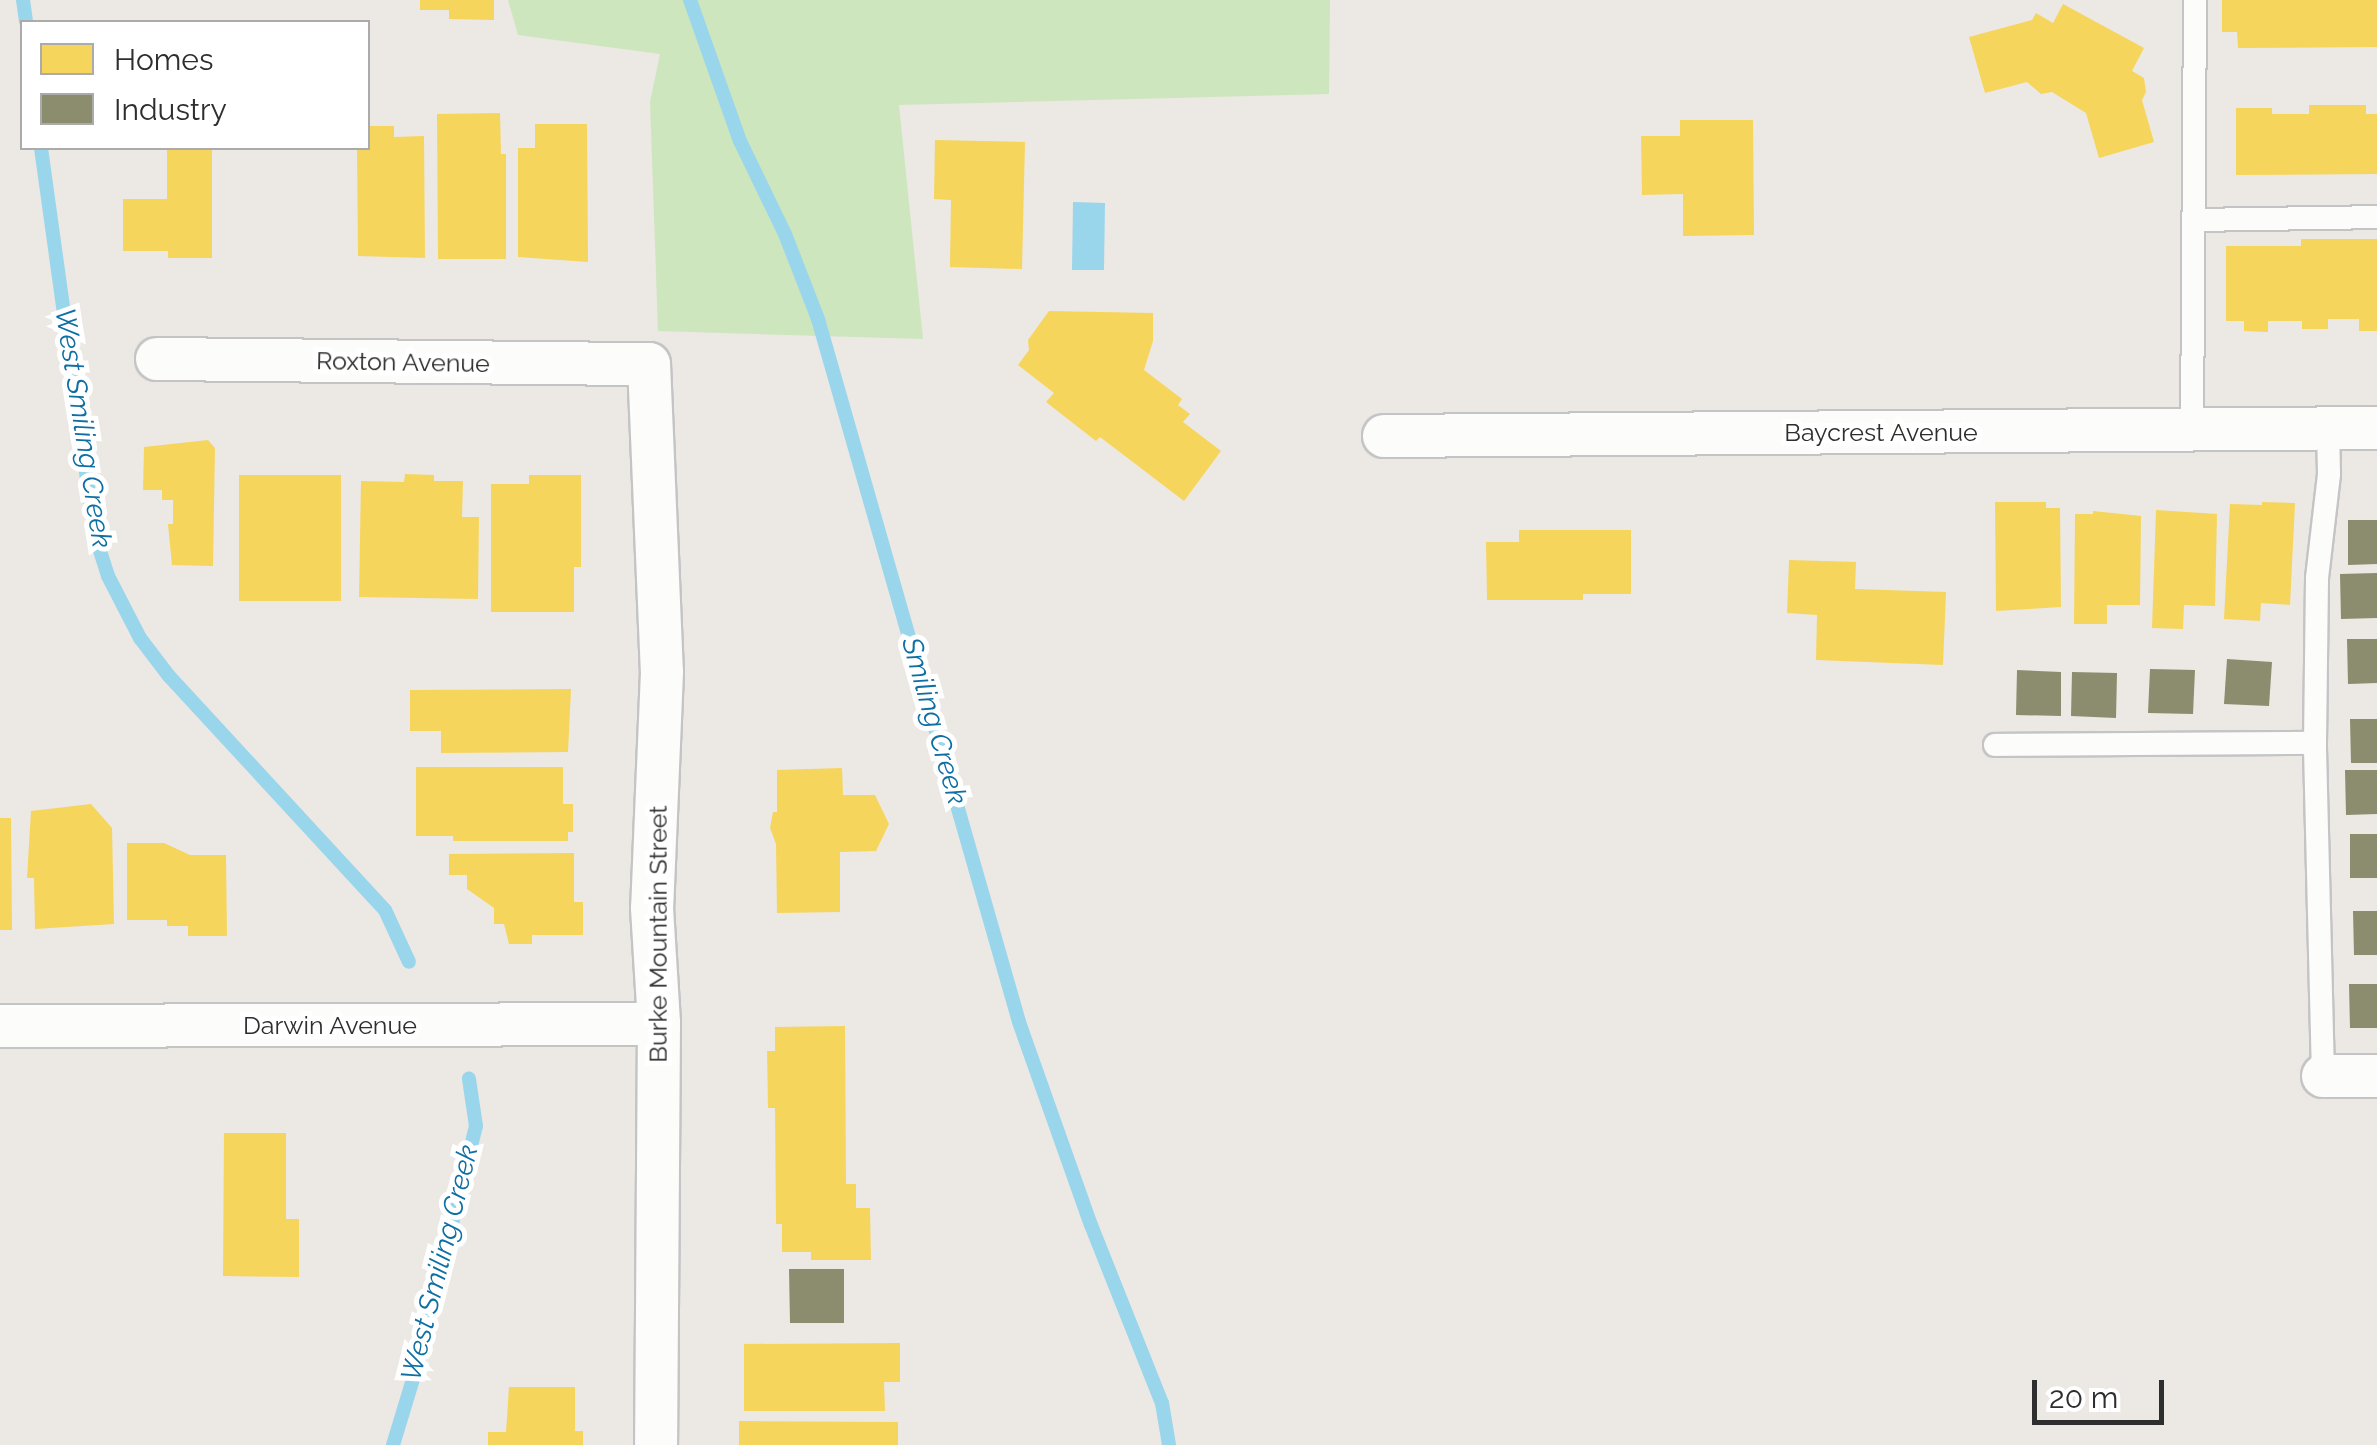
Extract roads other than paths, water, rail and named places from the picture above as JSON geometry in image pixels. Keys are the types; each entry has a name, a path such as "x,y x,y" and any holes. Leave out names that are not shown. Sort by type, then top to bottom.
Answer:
{"street":[{"name":"Roxton Avenue","path":"157,360 649,364"},
{"name":"Burke Mountain Street","path":"649,364 662,672 652,908 660,1024 656,1445"},
{"name":"Baycrest Avenue","path":"1384,436 2377,428"},
{"name":"Darwin Avenue","path":"0,1026 660,1024"},
{"path":"2323,1076 2377,1076"}],"lane":[{"path":"2192,430 2195,0"},
{"path":"2193,220 2377,216"},
{"path":"2323,1076 2314,744 2317,578 2329,474 2328,428"},
{"path":"1995,745 2314,744"}],"water":[{"path":"1073,202 1105,203 1104,270 1072,270"}],"waterway":[{"name":"West Smiling Creek","path":"23,0 26,20"},
{"name":"Smiling Creek","path":"690,0 740,141 785,234 818,319 1019,1022 1091,1225 1162,1403 1169,1445"},
{"name":"West Smiling Creek","path":"41,150 95,535 108,576 140,638 169,676 385,910 409,962"},
{"name":"West Smiling Creek","path":"393,1445 417,1366 476,1126 469,1079"}]}
